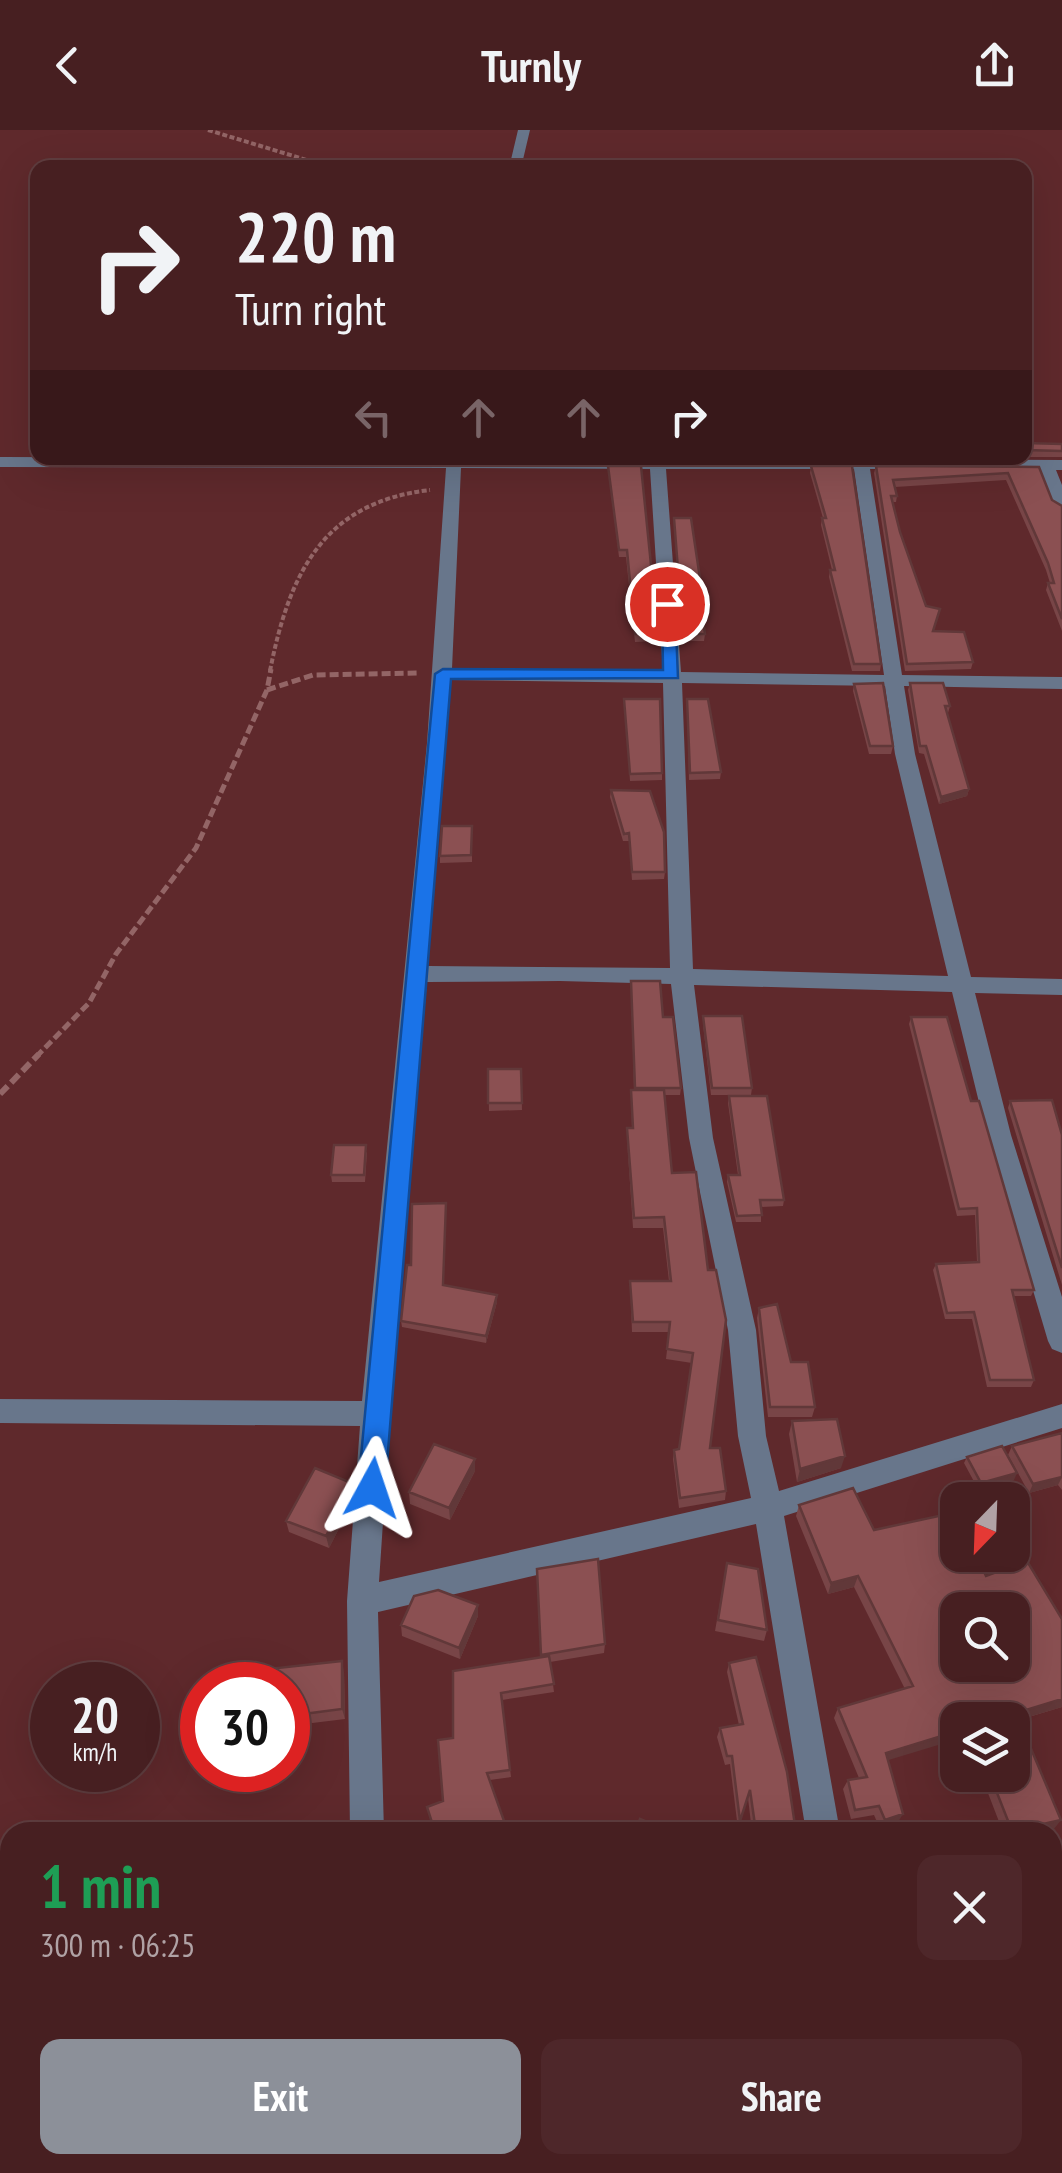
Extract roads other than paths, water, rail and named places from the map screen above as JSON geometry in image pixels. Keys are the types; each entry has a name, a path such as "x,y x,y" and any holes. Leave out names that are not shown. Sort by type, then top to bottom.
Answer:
{"street":[{"path":"517,160 524,130"},
{"path":"0,462 30,462"},
{"path":"367,1822 362,1601 443,674 454,465"},
{"path":"658,465 672,675 682,977 701,1138 742,1330 752,1436 768,1508 821,1822"},
{"path":"861,465 905,754 999,1134 1062,1341"},
{"path":"1054,465 1062,506"},
{"path":"443,674 1062,683"},
{"path":"416,974 1062,987"},
{"path":"0,1411 378,1414"},
{"path":"362,1601 768,1508 1062,1416"}]}
